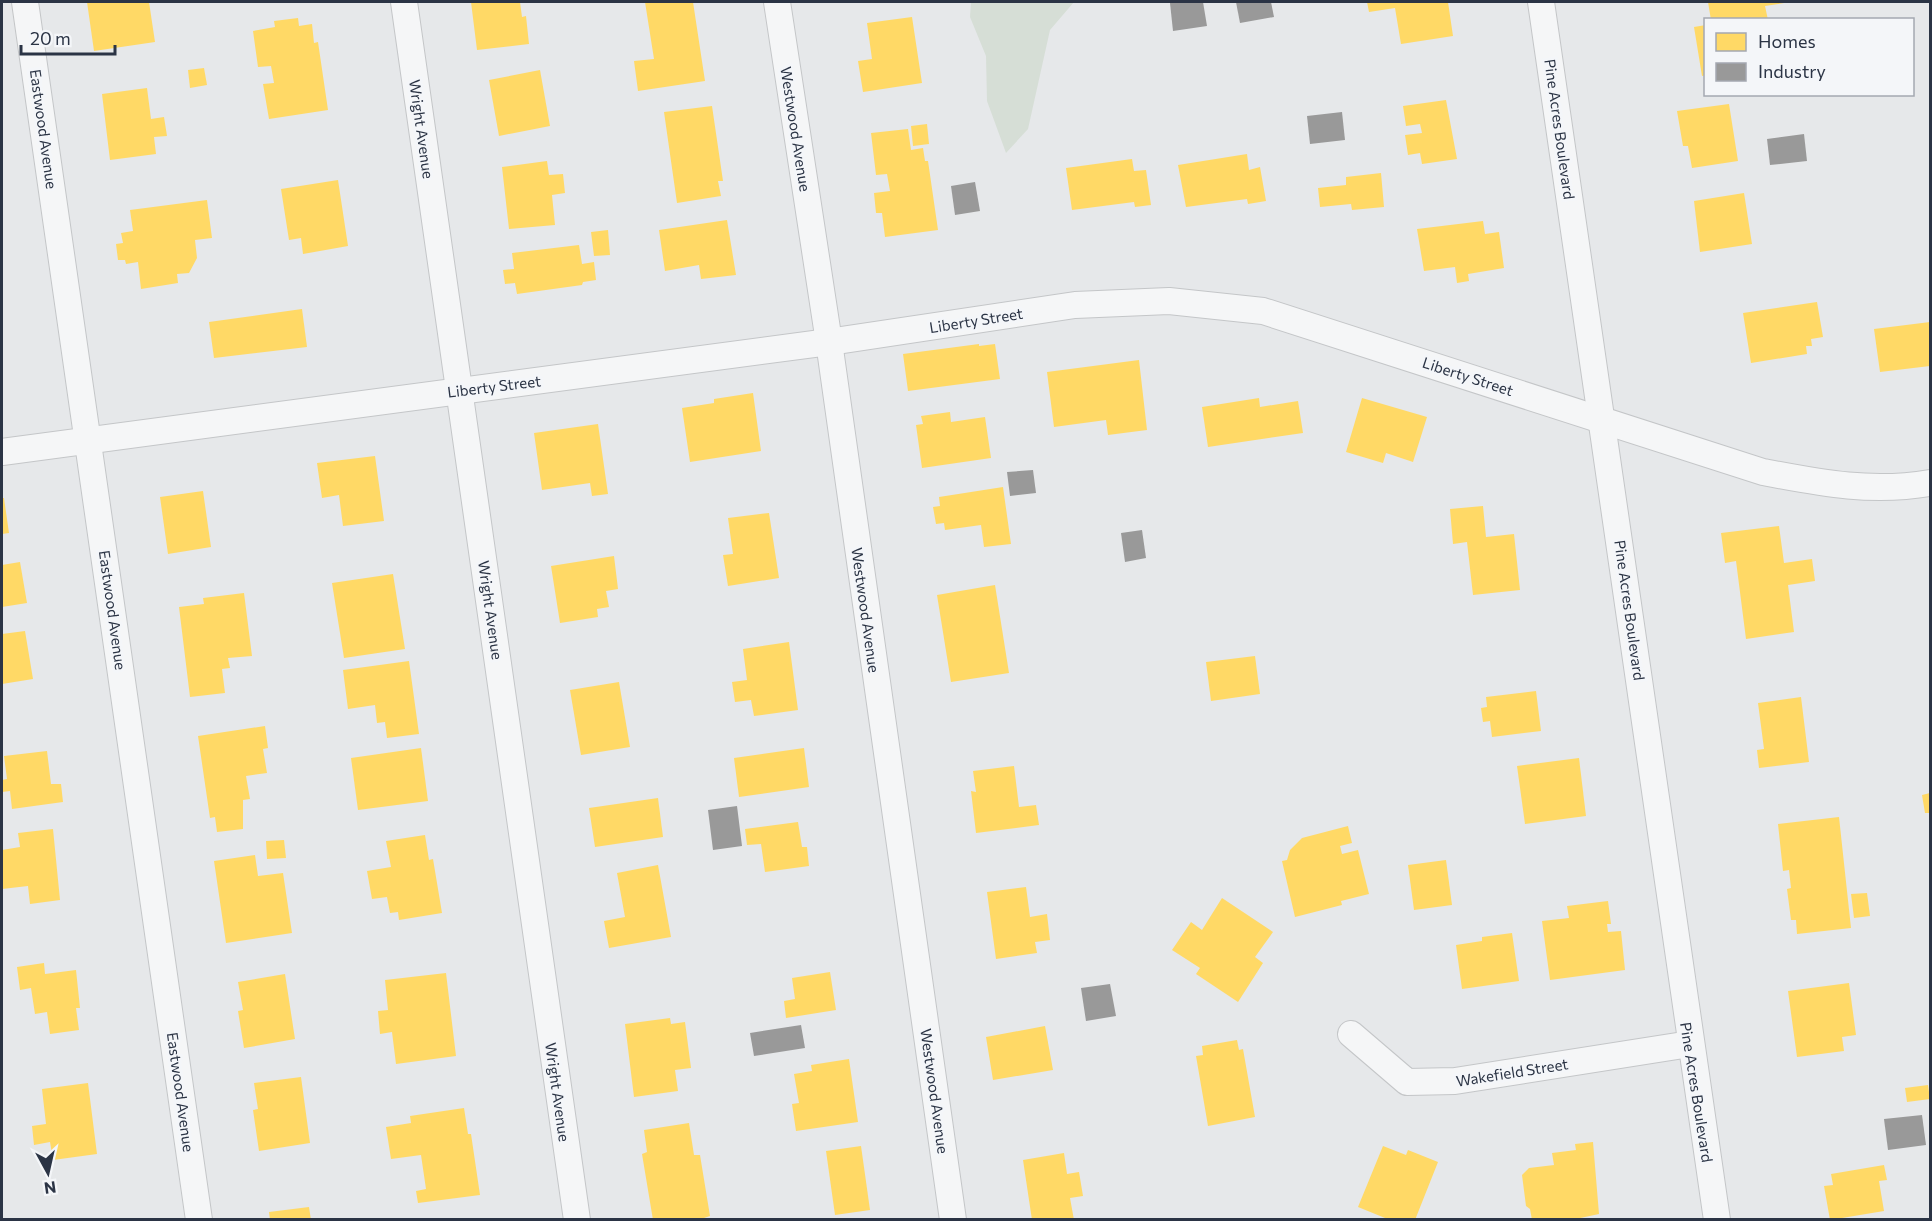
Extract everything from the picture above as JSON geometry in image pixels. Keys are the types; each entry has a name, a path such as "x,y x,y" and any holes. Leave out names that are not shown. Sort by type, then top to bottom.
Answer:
{"street":[{"name":"Eastwood Avenue","path":"25,2 199,1220"},
{"name":"Wright Avenue","path":"404,2 577,1220"},
{"name":"Westwood Avenue","path":"777,2 829,342 953,1220"},
{"name":"Pine Acres Boulevard","path":"1542,2 1717,1220"},
{"name":"Liberty Street","path":"2,452 829,342 1075,305 1169,301 1263,311 1763,472 1839,487 1910,486 1930,483"},
{"name":"Wakefield Street","path":"1351,1034 1407,1082 1455,1081 1690,1044"}],"shaded area":[{"path":"971,2 1074,2 1050,30 1028,129 1006,153 987,101 986,56 970,17"}],"building: Homes":[{"path":"87,2 149,2 155,42 94,51"},
{"path":"471,2 520,2 522,17 526,16 529,44 477,50"},
{"path":"645,2 693,2 705,81 638,91 634,61 654,59"},
{"path":"1367,2 1448,2 1453,36 1401,44 1395,8 1369,12"},
{"path":"1708,2 1784,3 1765,6 1768,18 1711,18"},
{"path":"912,17 922,83 863,92 858,61 872,59 867,23"},
{"path":"298,18 299,26 312,24 314,43 318,42 328,110 269,119 263,84 274,83 271,66 258,67 253,31 275,27 274,21"},
{"path":"1704,25 1704,76 1702,76 1694,27"},
{"path":"204,68 207,85 190,88 188,70"},
{"path":"540,70 550,126 499,136 489,80"},
{"path":"147,88 151,119 164,117 167,136 154,137 156,154 110,160 102,94"},
{"path":"1446,100 1457,159 1422,164 1420,153 1408,155 1405,135 1422,133 1420,124 1406,126 1403,106"},
{"path":"1729,104 1738,161 1692,168 1688,146 1683,146 1677,111"},
{"path":"712,106 723,181 718,181 721,196 677,203 664,112"},
{"path":"927,124 929,144 913,146 911,126"},
{"path":"908,129 911,150 923,148 925,161 928,161 938,230 885,237 882,213 876,213 874,193 890,191 887,174 876,175 871,133"},
{"path":"1247,154 1249,170 1260,167 1266,201 1248,204 1247,199 1186,207 1178,165"},
{"path":"1132,159 1134,171 1146,170 1151,205 1135,207 1134,202 1072,210 1066,168"},
{"path":"547,161 549,175 563,174 565,193 552,195 555,225 509,229 502,167"},
{"path":"1381,173 1384,207 1352,210 1351,204 1320,207 1318,188 1346,185 1346,177"},
{"path":"338,180 348,246 303,254 301,238 289,240 281,189"},
{"path":"1744,193 1752,244 1700,252 1694,201"},
{"path":"207,200 212,238 195,240 197,258 189,273 177,274 178,283 141,289 138,262 126,264 125,260 118,260 116,244 123,243 121,233 133,231 130,210"},
{"path":"727,220 736,275 701,279 699,265 665,271 659,230"},
{"path":"1483,221 1485,234 1499,232 1504,268 1468,274 1469,281 1457,283 1455,267 1424,271 1417,229"},
{"path":"608,230 610,255 594,256 591,232"},
{"path":"579,245 582,264 594,262 596,280 583,282 582,285 517,294 515,283 505,284 503,270 514,269 512,253"},
{"path":"1817,302 1823,337 1811,339 1812,346 1806,346 1807,354 1751,363 1743,313"},
{"path":"302,309 307,347 214,358 209,322"},
{"path":"1930,322 1930,366 1880,372 1874,329"},
{"path":"979,344 979,346 995,344 1000,379 908,391 903,354"},
{"path":"1139,360 1147,430 1108,435 1106,420 1054,427 1047,372"},
{"path":"753,393 761,451 690,462 682,408 714,403 714,399"},
{"path":"1259,398 1260,407 1298,401 1303,433 1208,447 1202,407"},
{"path":"1362,398 1427,417 1413,462 1386,453 1383,463 1346,452"},
{"path":"950,412 951,422 985,417 991,458 922,468 916,425 923,424 921,416"},
{"path":"598,424 608,494 592,496 590,483 542,490 534,433"},
{"path":"375,456 384,521 343,526 339,495 322,498 317,463"},
{"path":"1003,487 1011,544 984,547 981,525 945,530 944,523 936,524 933,507 940,506 939,497"},
{"path":"203,491 211,547 168,554 160,497"},
{"path":"2,498 4,498 9,533 2,534"},
{"path":"1483,506 1486,537 1514,534 1520,590 1473,595 1467,542 1453,544 1450,509"},
{"path":"769,513 779,578 728,586 723,555 733,554 728,518"},
{"path":"1779,526 1784,563 1812,559 1815,581 1788,585 1794,632 1746,639 1736,561 1725,563 1721,533"},
{"path":"614,556 618,589 606,591 609,607 597,609 598,617 560,623 551,566"},
{"path":"20,562 27,603 2,607 2,565"},
{"path":"393,574 405,649 344,658 332,583"},
{"path":"995,585 1009,673 951,682 937,595"},
{"path":"244,593 252,656 228,658 230,668 222,669 225,693 190,697 179,607 204,604 203,598"},
{"path":"25,631 33,679 2,684 2,634"},
{"path":"789,642 798,710 754,716 751,700 735,702 732,682 747,680 743,649"},
{"path":"1255,656 1260,694 1211,701 1206,662"},
{"path":"409,661 419,734 387,738 385,722 377,723 375,705 348,709 343,670"},
{"path":"619,682 630,747 581,755 570,690"},
{"path":"1536,691 1541,731 1492,737 1490,721 1483,722 1481,708 1487,707 1486,697"},
{"path":"1801,697 1809,762 1759,768 1757,750 1764,749 1758,703"},
{"path":"265,726 268,748 263,749 267,773 246,776 250,799 243,800 243,829 217,832 215,817 210,818 198,736"},
{"path":"421,748 428,801 358,810 351,758"},
{"path":"804,748 809,787 739,797 734,758"},
{"path":"47,751 51,784 61,784 63,802 12,809 10,791 2,792 2,780 7,779 4,756"},
{"path":"1579,758 1586,816 1525,824 1517,766"},
{"path":"1014,766 1019,807 1036,805 1039,825 976,833 971,791 976,792 973,771"},
{"path":"1930,793 1930,813 1925,813 1922,795"},
{"path":"658,798 663,837 595,847 589,808"},
{"path":"1839,817 1851,928 1797,934 1796,920 1791,920 1787,889 1791,888 1789,870 1783,871 1778,824"},
{"path":"798,822 802,847 807,847 809,866 765,872 761,844 747,845 745,829"},
{"path":"1348,826 1352,843 1340,846 1342,854 1358,850 1369,894 1341,901 1342,905 1295,917 1282,861 1287,860 1290,850 1302,838"},
{"path":"53,829 60,900 30,904 28,886 2,889 2,850 20,847 18,833"},
{"path":"425,835 429,860 433,859 442,913 399,920 398,912 390,913 387,897 372,899 367,871 391,867 386,841"},
{"path":"284,840 286,858 267,859 266,841"},
{"path":"255,855 258,876 283,873 292,933 226,943 214,861"},
{"path":"1446,860 1452,905 1414,910 1408,865"},
{"path":"658,865 671,937 609,948 604,921 625,917 617,873"},
{"path":"1026,887 1030,917 1047,914 1050,940 1035,942 1037,953 996,959 987,892"},
{"path":"1867,893 1870,916 1854,918 1851,894"},
{"path":"1222,898 1273,932 1255,957 1263,963 1238,1002 1196,974 1200,968 1172,950 1191,922 1202,930"},
{"path":"1608,901 1611,924 1607,924 1608,932 1621,931 1625,970 1550,980 1542,921 1569,918 1567,906"},
{"path":"1512,933 1519,981 1462,989 1456,945 1482,941 1482,937"},
{"path":"44,963 45,974 76,970 80,1008 76,1008 79,1030 50,1034 47,1012 35,1014 31,988 20,990 17,967"},
{"path":"830,972 836,1010 786,1018 784,1001 795,999 792,978"},
{"path":"446,973 456,1056 396,1064 392,1032 380,1034 378,1011 388,1010 385,980"},
{"path":"285,974 295,1039 244,1048 238,1011 243,1010 238,982"},
{"path":"1849,983 1856,1035 1842,1037 1844,1051 1797,1057 1788,991"},
{"path":"670,1018 671,1024 685,1022 691,1068 675,1070 678,1091 634,1097 625,1024"},
{"path":"1045,1026 1053,1070 993,1080 986,1037"},
{"path":"1237,1040 1239,1050 1243,1049 1255,1117 1208,1126 1196,1056 1203,1055 1202,1046"},
{"path":"849,1059 858,1122 796,1131 792,1104 799,1103 794,1074 812,1071 811,1065"},
{"path":"301,1077 310,1143 259,1151 253,1110 258,1109 254,1083"},
{"path":"88,1083 97,1154 53,1160 50,1142 34,1145 32,1126 46,1124 42,1089"},
{"path":"1928,1085 1930,1099 1907,1102 1905,1088"},
{"path":"464,1108 468,1134 471,1134 480,1195 418,1203 416,1191 426,1189 421,1155 391,1159 386,1127 411,1123 410,1116"},
{"path":"689,1123 694,1155 700,1155 710,1216 698,1220 653,1220 642,1154 647,1152 644,1130"},
{"path":"1593,1142 1599,1214 1571,1220 1532,1220 1530,1209 1526,1206 1522,1175 1529,1168 1554,1165 1552,1153 1576,1150 1575,1144"},
{"path":"861,1146 870,1210 835,1215 826,1151"},
{"path":"1383,1146 1406,1155 1408,1150 1438,1162 1415,1220 1390,1220 1358,1207"},
{"path":"1064,1153 1067,1174 1079,1172 1083,1196 1070,1198 1074,1220 1032,1220 1023,1160"},
{"path":"1884,1165 1887,1180 1879,1181 1884,1211 1830,1220 1824,1186 1833,1185 1831,1174"},
{"path":"309,1207 311,1220 270,1220 269,1212"}],"building: Industry":[{"path":"1203,2 1207,26 1173,31 1170,3"},
{"path":"1236,2 1271,2 1274,17 1240,23"},
{"path":"1342,112 1345,140 1310,144 1307,116"},
{"path":"1804,134 1807,161 1770,165 1767,139"},
{"path":"975,182 980,211 955,215 951,186"},
{"path":"1033,470 1036,493 1010,496 1007,472"},
{"path":"1142,530 1146,558 1125,562 1121,533"},
{"path":"737,806 742,846 713,850 708,810"},
{"path":"1110,984 1116,1016 1086,1021 1081,988"},
{"path":"801,1025 805,1048 754,1056 750,1033"},
{"path":"1922,1115 1926,1145 1888,1150 1884,1119"}]}
